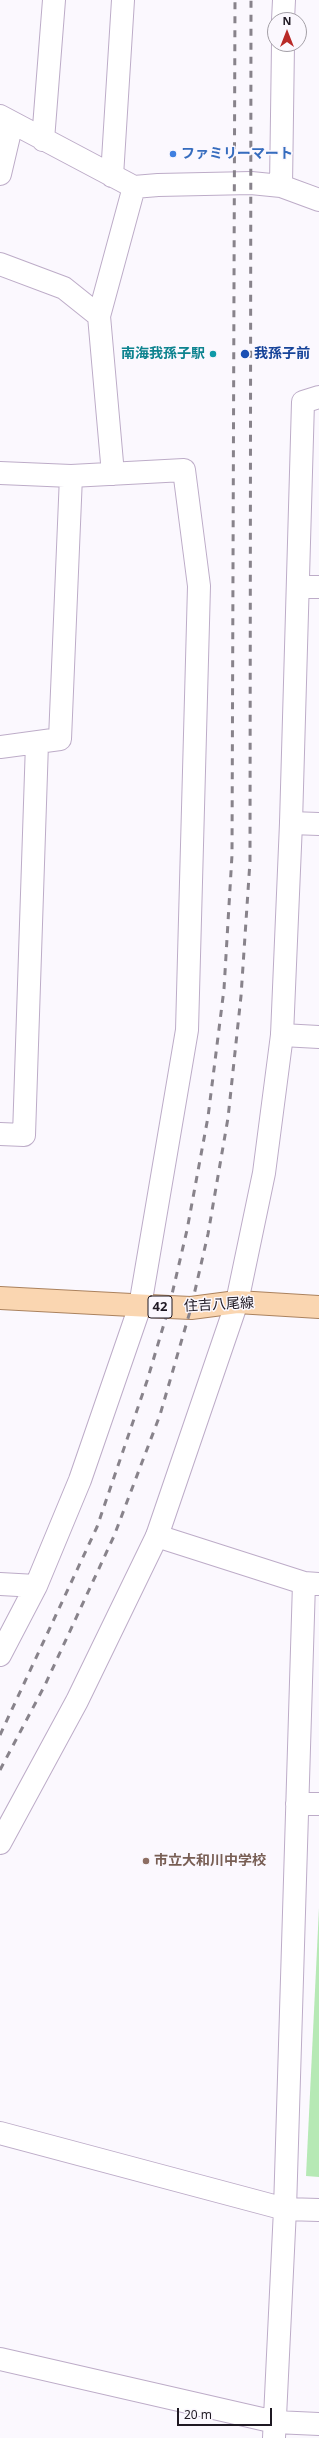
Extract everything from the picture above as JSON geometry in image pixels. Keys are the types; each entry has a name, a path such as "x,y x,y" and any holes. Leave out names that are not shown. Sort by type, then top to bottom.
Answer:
{"main road":[{"name":"住吉八尾線","path":"0,1298 191,1308 237,1302 319,1307"}],"street":[{"path":"43,140 54,0"},
{"path":"112,176 122,0"},
{"path":"283,12 284,0"},
{"path":"281,186 283,52"},
{"path":"0,174 6,119 134,187 166,184 251,184 281,186 319,200"},
{"path":"114,474 99,316 134,187"},
{"path":"0,264 64,288 99,316"},
{"path":"0,1843 77,1701 157,1536 237,1302 264,1173 282,1036 291,823 309,587 303,402 319,397"},
{"path":"0,473 71,476 184,470 199,586 187,1030 140,1306 80,1480 36,1586 0,1655"},
{"path":"0,748 60,739 71,476"},
{"path":"0,1134 24,1135 37,743"},
{"path":"291,823 319,824"},
{"path":"282,1036 319,1037"},
{"path":"157,1536 311,1583 297,1804 285,2209 274,2430"},
{"path":"0,1584 36,1586"},
{"path":"297,1804 319,1804"},
{"path":"0,2133 285,2209 319,2210"},
{"path":"0,2359 274,2430 319,2424"}],"green space":[{"path":"319,1908 319,2177 306,2176"}],"railway":[{"path":"0,1735 97,1527 147,1381 169,1307 187,1230 208,1117 224,989 232,855 235,0"},
{"path":"0,1770 45,1685 114,1536 160,1415 191,1308 208,1234 228,1118 241,996 250,861 251,0"}],"place":[{"name":"ファミリーマート","path":"173,154"},
{"name":"南海我孫子駅","path":"213,354"},
{"name":"我孫子前","path":"245,354"},
{"name":"市立大和川中学校","path":"146,1861"}]}
